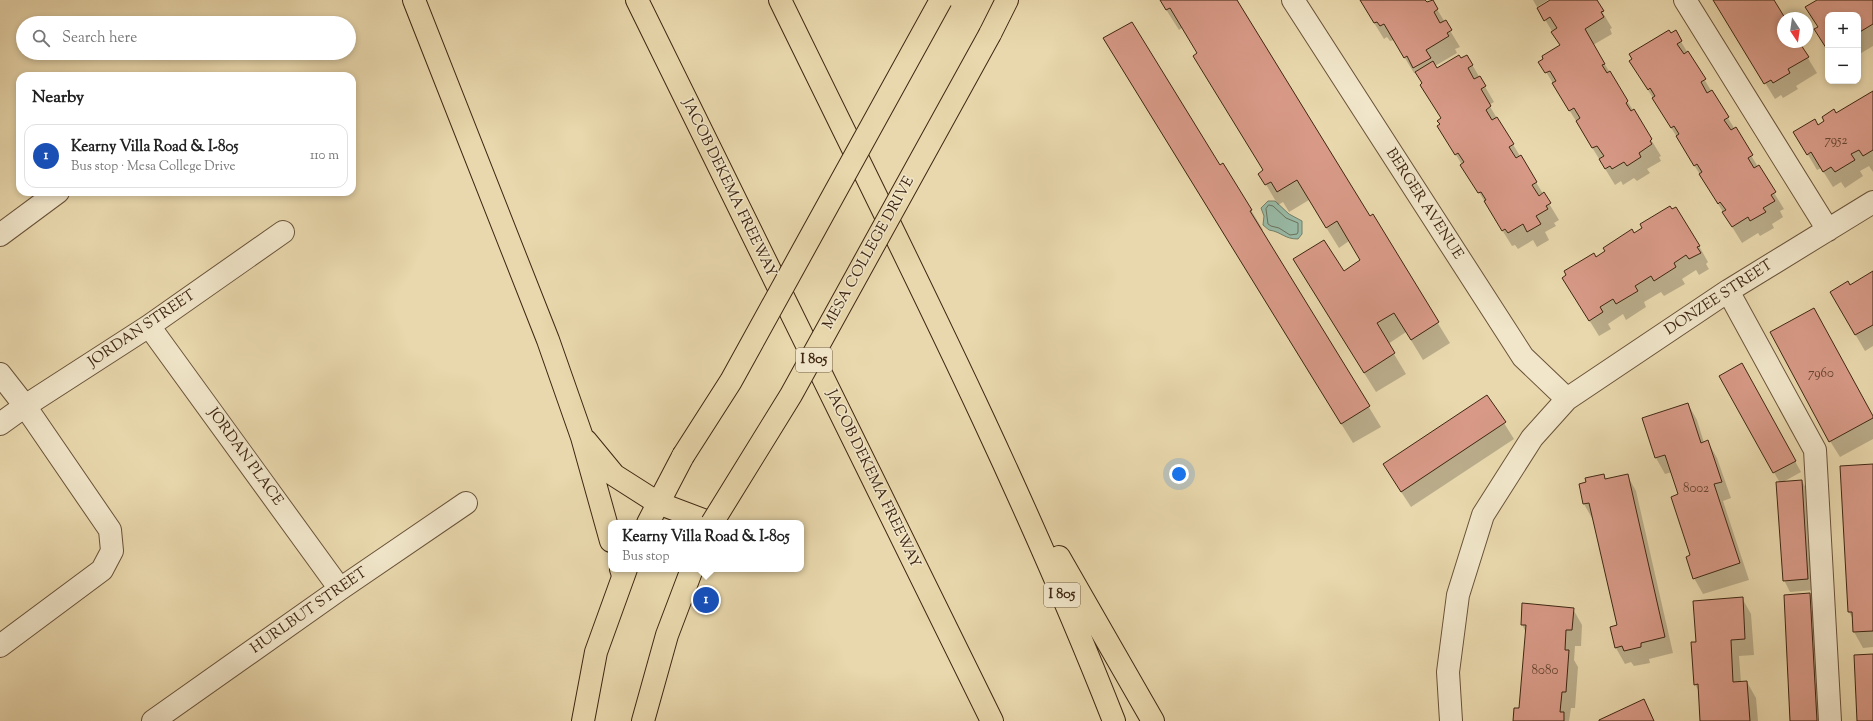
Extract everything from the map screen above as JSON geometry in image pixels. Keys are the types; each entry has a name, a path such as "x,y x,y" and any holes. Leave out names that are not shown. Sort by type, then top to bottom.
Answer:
{"main road":[{"path":"414,0 548,340 582,438 608,530"},
{"name":"JACOB DEKEMA FREEWAY","path":"637,0 992,721"},
{"name":"I 805","path":"780,0 1008,470 1114,721"},
{"path":"650,520 683,456 731,381 941,0"},
{"name":"MESA COLLEGE DRIVE","path":"714,520 792,394 990,34 1007,0"},
{"path":"582,438 614,475 658,503 704,520"},
{"path":"1008,470 1153,721"},
{"path":"583,721 596,652 610,617 623,572"},
{"path":"644,721 667,635 691,572"}],"street":[{"name":"BERGER AVENUE","path":"1293,0 1523,357 1566,398"},
{"path":"1685,0 1828,230"},
{"path":"0,235 53,196"},
{"name":"DONZEE STREET","path":"1451,721 1448,672 1458,595 1483,515 1532,438 1566,398 1728,291 1873,202"},
{"name":"JORDAN STREET","path":"0,424 25,406 149,326 283,232"},
{"path":"1728,291 1815,450 1830,721"},
{"name":"JORDAN PLACE","path":"149,326 340,589"},
{"path":"0,374 25,406 110,530 112,551 102,570 0,646"},
{"name":"HURLBUT STREET","path":"153,721 340,589 466,503"}],"water":[{"path":"1268,201 1275,201 1289,214 1302,221 1302,234 1298,239 1289,238 1269,230 1263,225 1264,216 1261,208"}],"building":[{"path":"1160,0 1237,0 1370,216 1373,214 1439,322 1411,340 1394,313 1377,323 1395,353 1364,373 1293,259 1324,240 1344,271 1360,260 1337,221 1326,228 1297,180 1277,192 1271,182 1265,185 1258,174 1263,170 1193,56 1197,53 1170,8 1166,10"},
{"path":"1360,0 1425,0 1427,2 1433,0 1438,9 1434,12 1440,23 1446,20 1452,30 1447,33 1449,36 1426,50 1431,58 1413,68 1407,56 1404,58 1384,24 1380,26 1377,22 1374,23"},
{"path":"1550,0 1597,0 1604,11 1601,12 1604,17 1585,29 1605,64 1602,65 1607,73 1610,71 1628,101 1626,103 1631,111 1634,109 1652,139 1650,141 1652,144 1639,153 1641,157 1627,166 1624,162 1612,169 1610,166 1605,169 1599,159 1604,156 1597,146 1592,148 1576,121 1580,118 1574,108 1569,111 1552,83 1556,81 1550,71 1545,73 1538,62 1543,59 1542,56 1560,45 1551,32 1557,28 1550,17 1544,21 1537,8"},
{"path":"1713,0 1774,0 1781,12 1777,12 1777,48 1803,48 1809,57 1788,69 1790,73 1773,83 1771,80 1764,84"},
{"path":"1817,0 1873,0 1873,24 1861,31 1861,12 1825,12 1825,46 1814,29 1818,27 1813,19 1813,12 1808,12 1805,7"},
{"path":"1132,22 1220,165 1223,163 1252,210 1250,211 1370,406 1341,424 1103,38"},
{"path":"1669,30 1671,33 1676,30 1682,41 1677,44 1684,54 1688,51 1706,79 1701,82 1707,93 1712,90 1729,117 1724,120 1731,130 1736,127 1753,155 1748,158 1754,168 1759,165 1776,192 1771,195 1775,201 1763,208 1766,212 1750,221 1748,217 1732,227 1722,212 1726,210 1720,202 1718,204 1699,174 1702,172 1697,164 1694,166 1676,136 1679,134 1674,126 1671,128 1652,98 1655,96 1650,88 1648,90 1629,61 1632,59 1629,54"},
{"path":"1459,55 1461,58 1467,55 1473,65 1468,68 1474,79 1480,76 1486,86 1481,89 1491,106 1486,110 1492,120 1497,117 1514,144 1509,147 1516,158 1521,155 1537,182 1532,185 1539,196 1544,192 1551,203 1546,206 1548,209 1536,216 1541,224 1527,232 1523,224 1508,233 1505,229 1502,231 1484,201 1486,200 1481,192 1478,193 1460,165 1464,162 1458,153 1455,155 1437,126 1440,124 1437,121 1441,118 1420,85 1422,83 1415,72 1433,61 1437,68"},
{"path":"1873,91 1873,150 1863,156 1859,150 1851,154 1855,160 1835,172 1831,167 1823,172 1811,152 1807,155 1793,132 1815,119 1818,125 1824,121 1822,117 1834,109 1836,113"},
{"path":"1670,206 1672,209 1676,207 1700,246 1697,247 1701,253 1689,259 1686,255 1674,263 1676,267 1654,281 1651,276 1635,286 1638,291 1616,304 1613,299 1600,307 1603,312 1589,321 1562,278 1566,275 1564,271 1594,253 1596,257 1605,251 1603,248 1632,229 1634,233 1642,228 1640,224"},
{"path":"1873,271 1873,325 1855,335 1830,292 1848,281 1850,285"},
{"path":"1814,308 1873,416 1873,418 1829,442 1770,332"},
{"path":"1742,363 1796,461 1773,473 1719,376"},
{"path":"1487,395 1506,422 1401,492 1383,464"},
{"path":"1688,403 1701,443 1708,440 1722,482 1714,484 1740,563 1693,579 1686,557 1690,555 1671,497 1678,494 1665,455 1655,458 1642,418"},
{"path":"1873,464 1873,631 1853,632 1852,612 1848,612 1840,466"},
{"path":"1604,474 1605,479 1628,474 1665,637 1641,643 1641,647 1624,651 1622,646 1615,648 1610,627 1617,625 1589,503 1583,504 1579,484 1586,482 1585,478"},
{"path":"1802,480 1808,579 1783,581 1776,482"},
{"path":"1810,593 1817,721 1790,721 1784,595"},
{"path":"1743,597 1745,639 1731,640 1733,682 1747,681 1750,721 1700,721 1698,684 1694,685 1691,642 1696,642 1693,601"},
{"path":"1522,603 1574,608 1572,630 1566,630 1565,650 1569,650 1566,692 1562,692 1560,712 1564,712 1564,721 1513,721 1514,708 1519,708 1526,625 1521,625"},
{"path":"1873,654 1873,721 1857,721 1854,655"},
{"path":"1644,699 1654,721 1599,721 1599,720"}],"place":[{"name":"Kearny Villa Road & I-805","path":"706,600"}]}
